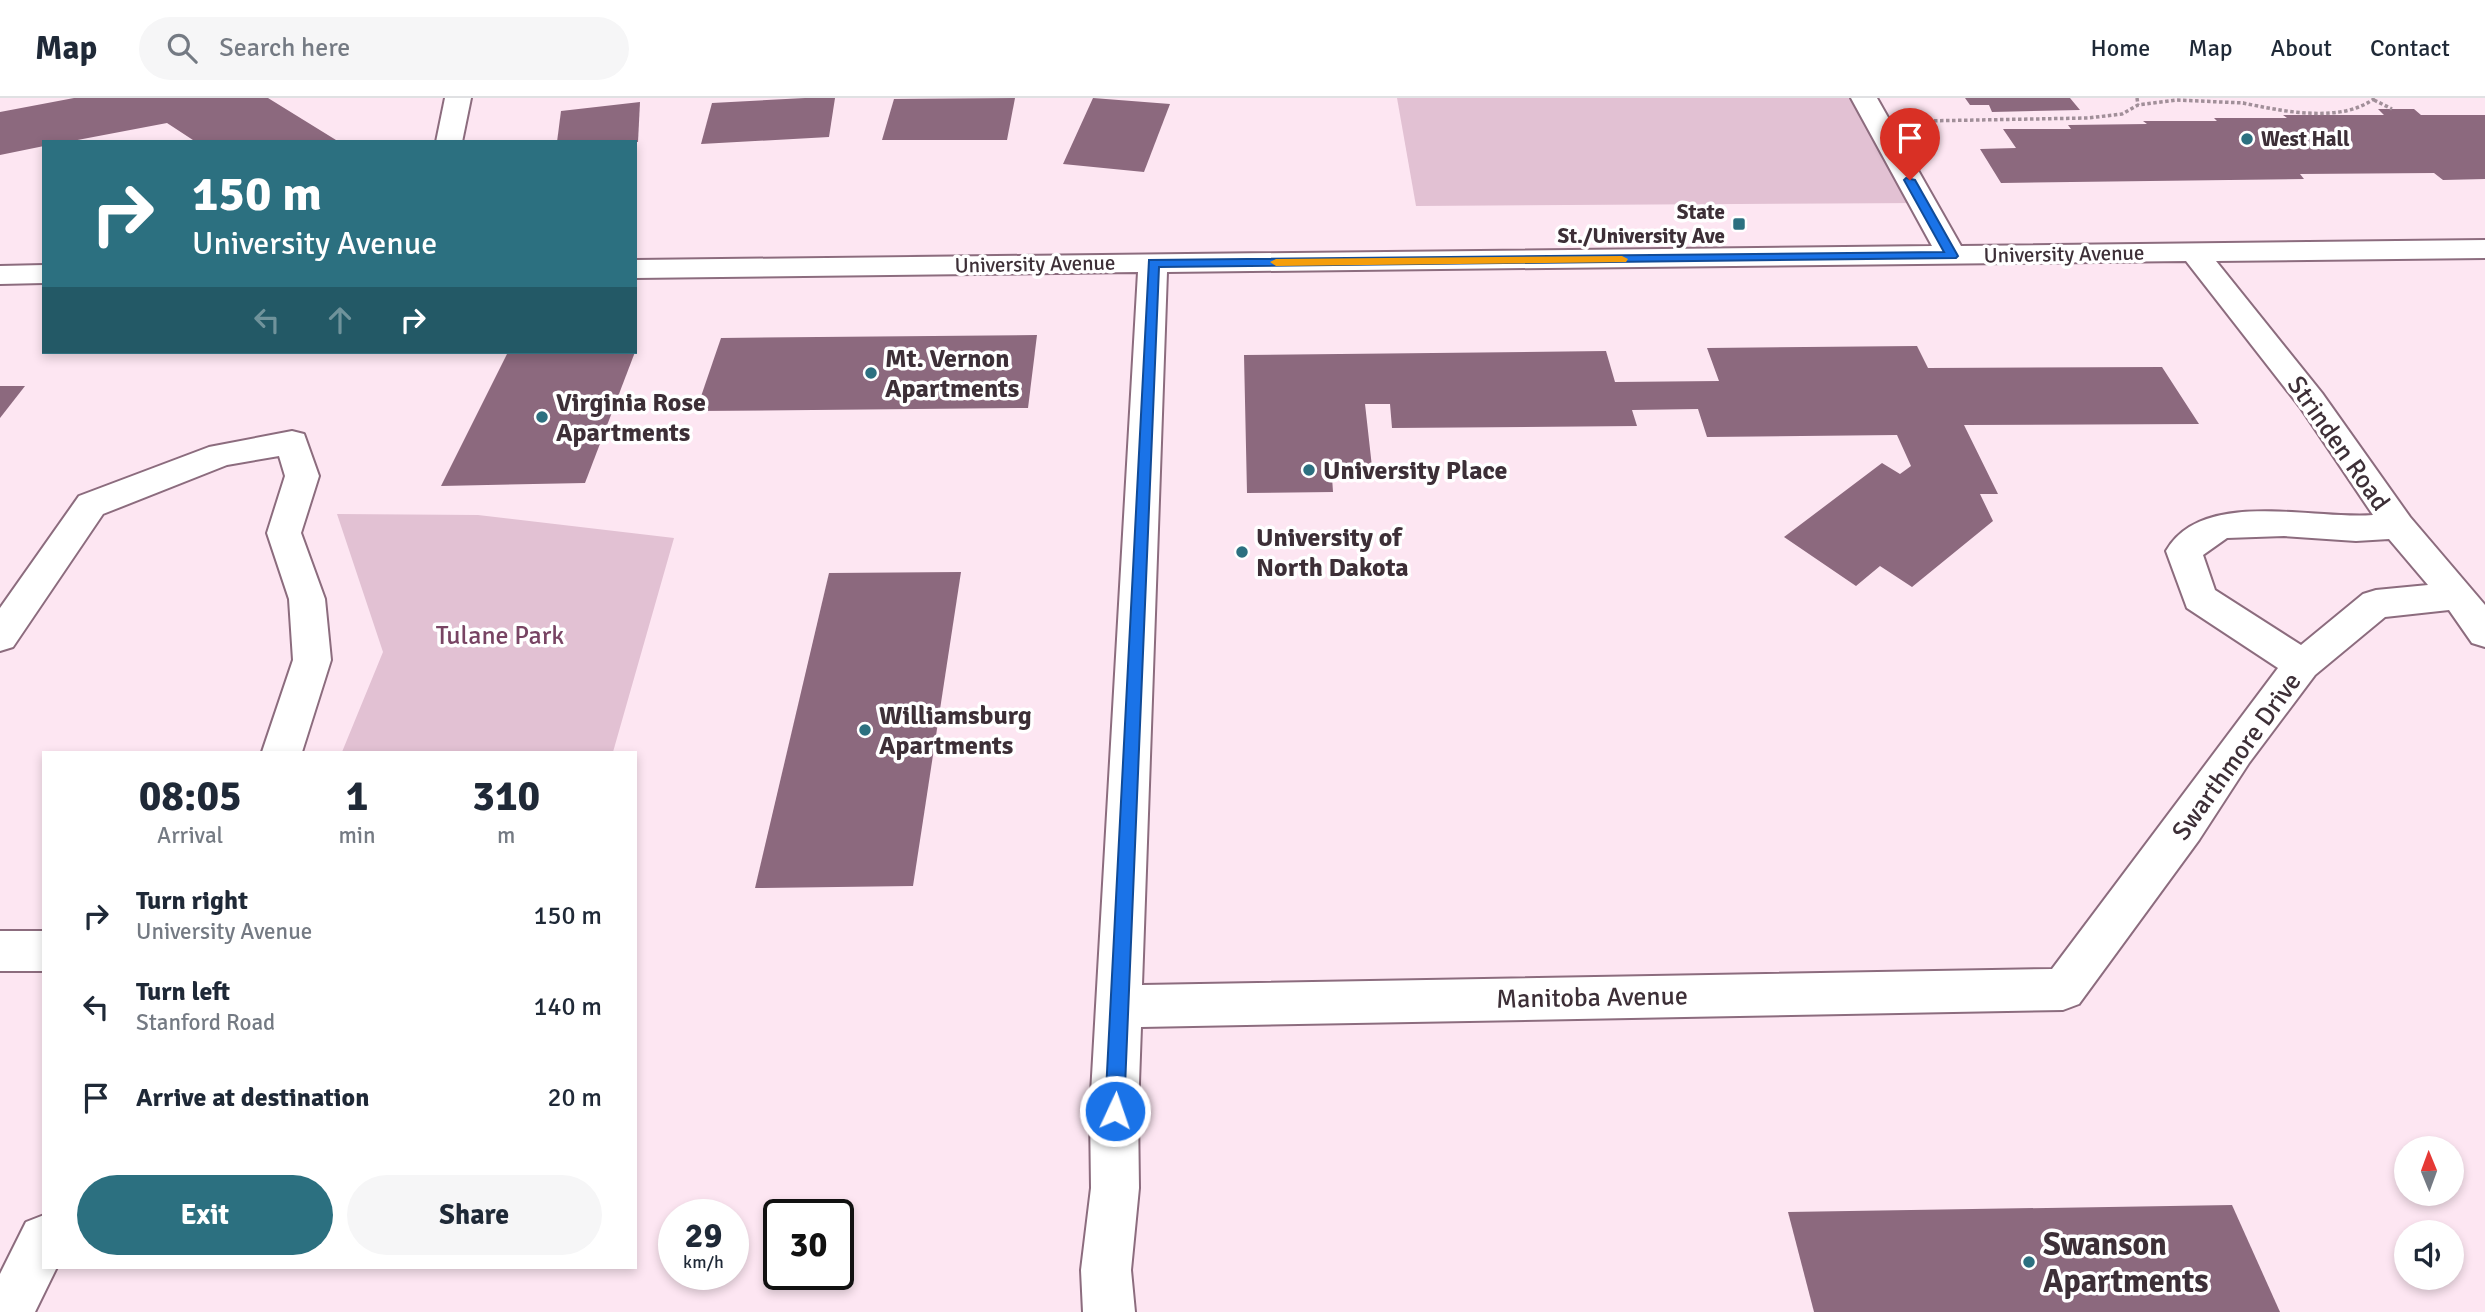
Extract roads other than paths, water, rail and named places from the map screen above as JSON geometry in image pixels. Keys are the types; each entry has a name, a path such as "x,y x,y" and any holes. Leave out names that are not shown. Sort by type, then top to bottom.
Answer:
{"street":[{"path":"449,140 458,98"},
{"path":"1864,98 1952,256"},
{"name":"University Avenue","path":"637,268 2485,249"},
{"name":"Strinden Road","path":"2195,253 2311,400 2398,526 2458,596 2485,633"},
{"path":"1109,1312 1107,1270 1115,1188 1115,1111 1153,263"},
{"path":"0,275 42,274"},
{"path":"0,637 91,505 221,455 292,442 302,476 284,533 307,599 312,660 282,751"},
{"path":"2302,665 2200,598 2184,551 2220,526 2284,524 2356,529 2398,526"},
{"name":"Swarthmore Drive","path":"2063,989 2184,828 2235,752 2302,665 2376,604 2458,596"},
{"path":"0,951 42,951"},
{"name":"Manitoba Avenue","path":"1121,1006 2063,989"},
{"path":"8,1312 42,1244"}],"place":[{"name":"West Hall","path":"2247,139"},
{"name":"State St./University Ave","path":"1739,224"},
{"name":"Mt. Vernon Apartments","path":"871,373"},
{"name":"Virginia Rose Apartments","path":"542,417"},
{"name":"University Place","path":"1309,470"},
{"name":"University of North Dakota","path":"1242,552"},
{"name":"Williamsburg Apartments","path":"865,730"},
{"name":"Swanson Apartments","path":"2029,1262"}],"park label":[{"name":"Tulane Park","path":"500,635"}]}
